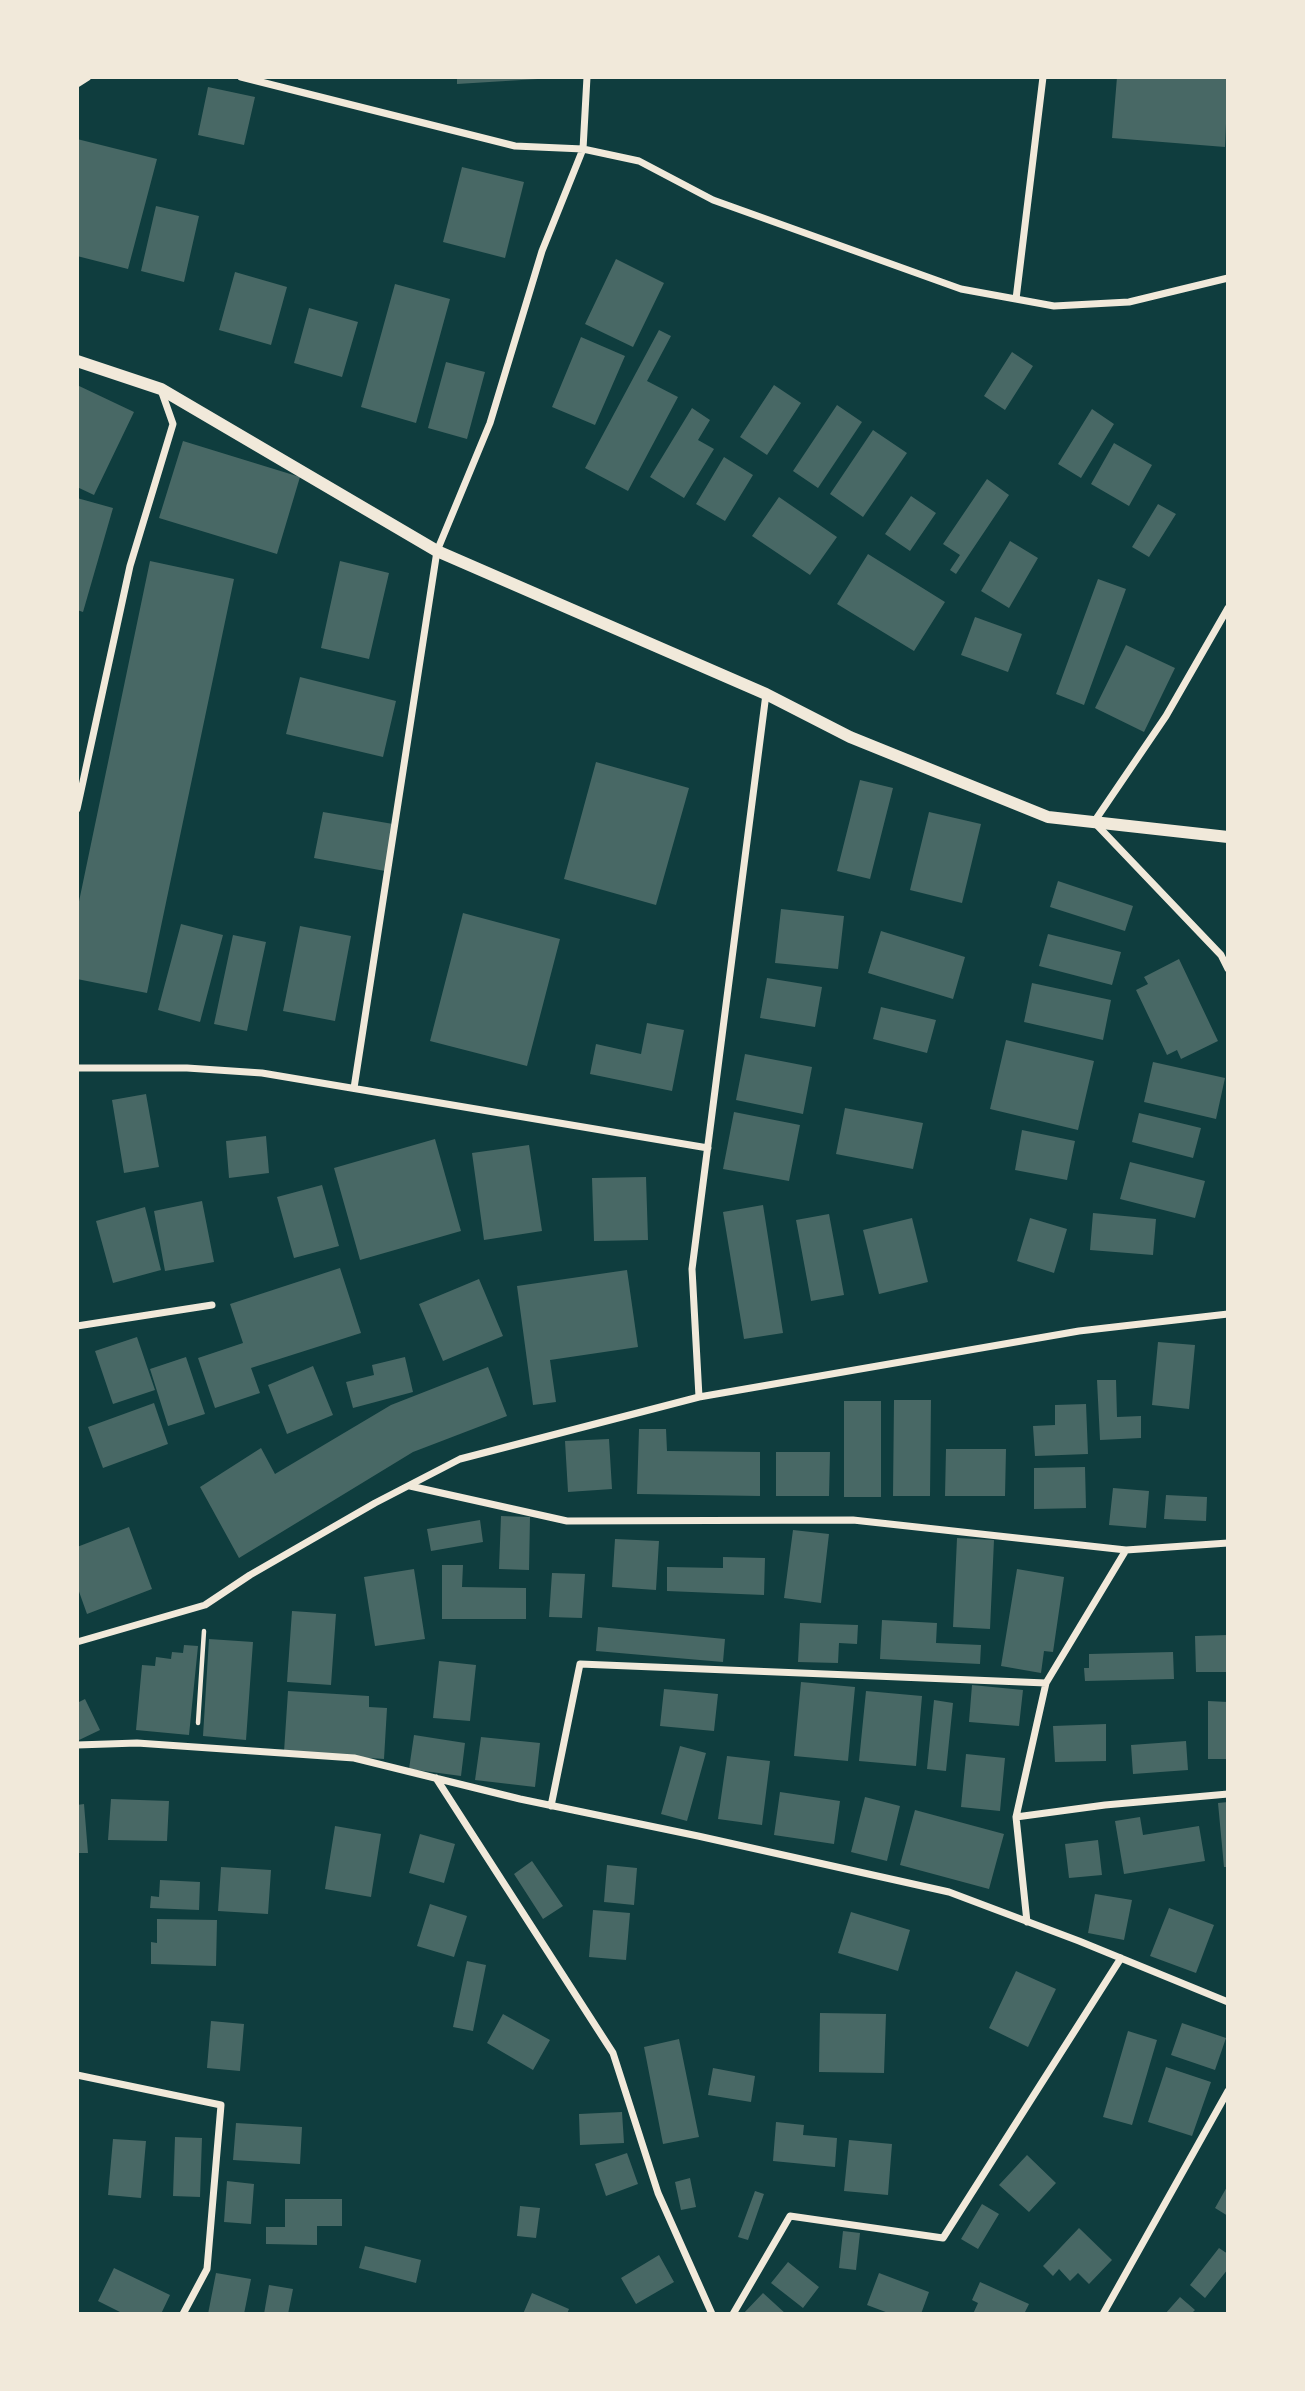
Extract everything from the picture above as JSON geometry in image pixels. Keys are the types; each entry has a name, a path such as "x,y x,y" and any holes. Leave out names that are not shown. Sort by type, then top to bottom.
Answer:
{"street":[{"path":"77,85 88,77"},
{"path":"241,77 515,146 583,149 639,161 713,200 961,289 1054,306 1129,302 1228,278"},
{"path":"354,1088 437,551 490,423 542,251 583,149 587,77"},
{"path":"1016,299 1043,77"},
{"path":"77,361 161,388 437,551 766,694 850,737 1048,817 1228,837"},
{"path":"77,809 130,566 173,424 161,388"},
{"path":"1094,822 1166,716 1228,608"},
{"path":"699,1397 692,1269 766,694"},
{"path":"1094,822 1221,955 1228,969"},
{"path":"77,1068 187,1068 262,1073 708,1148"},
{"path":"77,1325 212,1305"},
{"path":"77,1642 205,1605 250,1575 375,1503 460,1459 699,1397 1079,1331 1228,1314"},
{"path":"410,1486 567,1521 853,1520 1126,1550 1228,1543"},
{"path":"1027,1922 1016,1817 1046,1683 1126,1550"},
{"path":"551,1805 580,1664 1046,1683"},
{"path":"77,1745 137,1743 354,1758 551,1805 949,1892 1228,2002"},
{"path":"436,1779 613,2053 658,2193 712,2314"},
{"path":"1016,1817 1105,1805 1228,1794"},
{"path":"733,2314 790,2216 943,2238 1121,1958"},
{"path":"77,2075 221,2105 207,2269 183,2314"},
{"path":"1103,2314 1228,2091"}],"path":[{"path":"196,1746 205,1605"}],"building":[{"path":"457,77 538,77 538,79 457,84"},
{"path":"1117,77 1228,77 1225,147 1112,138"},
{"path":"208,87 255,97 244,145 198,135"},
{"path":"77,139 157,159 128,269 77,256"},
{"path":"462,167 524,182 505,258 443,242"},
{"path":"156,206 199,216 184,282 141,271"},
{"path":"616,259 664,283 633,347 585,324"},
{"path":"235,272 287,287 271,345 219,330"},
{"path":"395,284 450,299 416,423 361,407"},
{"path":"309,308 358,322 342,377 294,363"},
{"path":"659,330 671,336 647,381 678,397 628,491 585,468"},
{"path":"581,337 625,356 595,425 552,407"},
{"path":"1012,352 1033,366 1005,410 984,396"},
{"path":"446,362 485,372 467,439 428,428"},
{"path":"77,385 134,412 94,495 77,487"},
{"path":"774,385 801,403 767,455 740,437"},
{"path":"837,405 862,422 818,488 793,471"},
{"path":"692,408 710,420 698,440 714,449 684,498 650,477"},
{"path":"1092,409 1114,424 1081,478 1058,464"},
{"path":"873,430 907,453 863,517 830,494"},
{"path":"183,441 300,477 277,554 159,518"},
{"path":"1114,443 1152,465 1129,506 1091,484"},
{"path":"724,457 753,475 725,521 696,504"},
{"path":"987,479 1009,495 956,574 950,570 960,555 943,544"},
{"path":"911,496 936,513 910,551 885,534"},
{"path":"779,497 837,537 810,575 752,536"},
{"path":"77,498 113,508 83,612 77,610"},
{"path":"1158,504 1176,514 1149,557 1132,547"},
{"path":"1010,541 1038,558 1009,608 981,591"},
{"path":"868,554 945,602 914,651 837,604"},
{"path":"150,561 234,579 147,993 77,979 77,911"},
{"path":"340,561 389,573 369,659 321,648"},
{"path":"1098,579 1126,589 1084,705 1056,694"},
{"path":"975,617 1022,634 1008,672 961,655"},
{"path":"1126,645 1175,668 1144,732 1095,708"},
{"path":"300,677 396,701 383,757 286,734"},
{"path":"596,762 689,788 656,905 564,879"},
{"path":"860,780 893,788 870,879 837,871"},
{"path":"323,812 393,824 385,871 314,858"},
{"path":"929,812 981,824 962,903 910,890"},
{"path":"1058,881 1133,906 1125,931 1050,907"},
{"path":"781,909 844,916 838,969 775,963"},
{"path":"463,913 560,939 527,1066 430,1041"},
{"path":"181,924 223,935 200,1022 158,1010"},
{"path":"300,926 351,936 335,1021 283,1011"},
{"path":"881,931 965,957 953,999 868,973"},
{"path":"1048,934 1121,952 1112,985 1039,966"},
{"path":"233,935 266,942 247,1031 214,1024"},
{"path":"1179,959 1218,1041 1181,1059 1177,1050 1167,1055 1136,990 1148,984 1144,977"},
{"path":"767,978 822,987 815,1027 760,1018"},
{"path":"1032,983 1111,1000 1103,1040 1024,1022"},
{"path":"881,1007 936,1020 927,1053 873,1039"},
{"path":"647,1023 684,1030 672,1091 590,1074 596,1044 641,1054"},
{"path":"1006,1040 1094,1061 1078,1130 990,1109"},
{"path":"745,1054 812,1067 803,1114 736,1100"},
{"path":"1153,1062 1225,1078 1216,1119 1144,1102"},
{"path":"146,1094 159,1167 124,1173 112,1100"},
{"path":"845,1108 923,1123 913,1169 836,1154"},
{"path":"734,1112 800,1125 789,1181 723,1169"},
{"path":"1139,1113 1201,1128 1193,1158 1132,1142"},
{"path":"1022,1130 1075,1141 1067,1180 1015,1170"},
{"path":"266,1136 269,1173 229,1178 226,1141"},
{"path":"435,1139 461,1231 360,1260 334,1168"},
{"path":"529,1145 542,1231 484,1240 472,1153"},
{"path":"1130,1162 1205,1181 1195,1218 1120,1199"},
{"path":"646,1177 648,1240 594,1241 592,1178"},
{"path":"322,1185 339,1246 294,1258 277,1197"},
{"path":"202,1201 214,1262 165,1271 154,1211"},
{"path":"763,1205 783,1333 744,1339 723,1212"},
{"path":"145,1207 161,1270 113,1283 96,1221"},
{"path":"1093,1213 1156,1219 1153,1255 1090,1250"},
{"path":"829,1214 844,1295 811,1301 796,1220"},
{"path":"912,1218 928,1282 879,1294 863,1230"},
{"path":"1030,1218 1067,1229 1054,1273 1017,1261"},
{"path":"340,1268 361,1333 251,1368 260,1393 215,1408 198,1358 243,1343 230,1304"},
{"path":"627,1270 638,1347 550,1360 556,1402 533,1405 517,1286"},
{"path":"479,1279 503,1336 443,1361 419,1304"},
{"path":"137,1337 155,1390 113,1404 95,1351"},
{"path":"1158,1342 1195,1345 1189,1409 1152,1405"},
{"path":"186,1357 205,1414 168,1426 150,1369"},
{"path":"405,1357 413,1392 353,1408 346,1382 374,1375 372,1365"},
{"path":"313,1366 333,1415 287,1434 268,1385"},
{"path":"488,1367 507,1416 413,1452 239,1558 200,1487 261,1448 275,1474 391,1405"},
{"path":"1097,1380 1116,1380 1117,1417 1141,1416 1141,1438 1100,1440"},
{"path":"894,1400 931,1400 930,1496 893,1496"},
{"path":"844,1401 881,1401 881,1497 844,1497"},
{"path":"154,1403 168,1444 103,1468 88,1427"},
{"path":"1086,1404 1088,1454 1035,1456 1033,1426 1055,1425 1055,1405"},
{"path":"639,1429 666,1429 667,1451 760,1452 760,1496 637,1494"},
{"path":"609,1439 612,1489 568,1492 565,1441"},
{"path":"946,1449 1006,1449 1005,1496 945,1496"},
{"path":"776,1452 830,1452 829,1496 776,1496"},
{"path":"1085,1467 1086,1508 1034,1509 1034,1468"},
{"path":"1113,1488 1149,1491 1146,1528 1109,1525"},
{"path":"1166,1495 1207,1497 1206,1521 1164,1519"},
{"path":"501,1516 530,1517 529,1570 499,1569"},
{"path":"480,1520 483,1542 431,1551 427,1529"},
{"path":"129,1527 152,1589 87,1614 77,1586 77,1547"},
{"path":"793,1530 829,1534 821,1603 784,1598"},
{"path":"957,1538 994,1540 990,1629 953,1627"},
{"path":"615,1539 659,1541 656,1590 612,1587"},
{"path":"723,1557 765,1558 764,1595 667,1591 667,1567 723,1568"},
{"path":"442,1565 463,1565 462,1587 526,1588 526,1619 442,1619"},
{"path":"414,1569 425,1639 375,1646 364,1577"},
{"path":"1017,1569 1064,1577 1053,1652 1044,1651 1041,1673 1001,1666"},
{"path":"552,1573 585,1574 582,1618 549,1617"},
{"path":"292,1611 336,1614 331,1685 287,1682"},
{"path":"882,1620 937,1623 936,1643 981,1645 980,1664 880,1659"},
{"path":"800,1623 858,1625 857,1644 839,1643 838,1663 798,1662"},
{"path":"598,1627 725,1639 723,1662 596,1651"},
{"path":"1228,1635 1228,1672 1196,1672 1195,1636"},
{"path":"209,1639 253,1642 246,1740 203,1736"},
{"path":"184,1645 198,1646 189,1735 136,1730 142,1665 155,1666 156,1657 171,1659 172,1652 183,1653"},
{"path":"1173,1652 1174,1679 1085,1681 1084,1668 1089,1668 1089,1654"},
{"path":"439,1661 476,1665 470,1721 433,1718"},
{"path":"801,1682 855,1687 848,1761 794,1756"},
{"path":"972,1685 1023,1690 1019,1726 969,1722"},
{"path":"664,1689 718,1694 714,1731 660,1726"},
{"path":"288,1691 369,1696 369,1707 387,1708 384,1759 284,1752"},
{"path":"866,1691 922,1696 916,1766 859,1761"},
{"path":"85,1699 100,1730 77,1741 77,1703"},
{"path":"934,1700 953,1703 946,1771 927,1769"},
{"path":"1208,1701 1228,1702 1228,1759 1208,1759"},
{"path":"1106,1724 1106,1761 1055,1762 1053,1726"},
{"path":"414,1735 465,1743 461,1776 409,1769"},
{"path":"481,1737 540,1743 535,1787 475,1780"},
{"path":"1186,1741 1188,1770 1133,1774 1131,1745"},
{"path":"680,1746 706,1753 687,1821 661,1814"},
{"path":"966,1754 1005,1758 1000,1811 961,1807"},
{"path":"727,1756 770,1761 762,1825 718,1819"},
{"path":"780,1792 840,1801 834,1844 774,1835"},
{"path":"865,1797 900,1806 887,1861 851,1852"},
{"path":"111,1799 169,1801 167,1841 108,1840"},
{"path":"1228,1802 1228,1867 1224,1867 1218,1803"},
{"path":"84,1804 88,1853 77,1853 77,1805"},
{"path":"915,1810 1004,1834 989,1889 900,1865"},
{"path":"1140,1817 1143,1835 1199,1826 1205,1861 1124,1874 1115,1821"},
{"path":"335,1826 381,1834 371,1897 325,1889"},
{"path":"420,1834 455,1844 444,1883 409,1873"},
{"path":"1098,1840 1102,1875 1069,1878 1065,1844"},
{"path":"532,1861 563,1906 543,1919 514,1874"},
{"path":"607,1865 637,1868 634,1905 604,1902"},
{"path":"221,1867 271,1870 268,1914 218,1911"},
{"path":"160,1880 200,1882 199,1910 150,1908 151,1896 159,1897"},
{"path":"1095,1894 1132,1900 1124,1940 1088,1933"},
{"path":"430,1904 467,1916 454,1957 417,1946"},
{"path":"1169,1908 1214,1925 1196,1973 1150,1956"},
{"path":"593,1910 630,1913 626,1960 589,1957"},
{"path":"851,1912 910,1930 898,1971 838,1953"},
{"path":"157,1919 217,1920 216,1966 151,1964 151,1942 157,1943"},
{"path":"467,1961 486,1965 473,2031 453,2027"},
{"path":"1016,1971 1056,1989 1028,2047 989,2028"},
{"path":"820,2013 886,2014 884,2073 819,2072"},
{"path":"503,2014 550,2040 533,2070 487,2043"},
{"path":"211,2021 244,2024 240,2071 207,2068"},
{"path":"1182,2023 1226,2038 1215,2070 1171,2055"},
{"path":"1128,2031 1157,2040 1132,2125 1103,2117"},
{"path":"679,2039 699,2137 663,2144 644,2047"},
{"path":"1166,2067 1211,2082 1192,2136 1148,2122"},
{"path":"713,2068 755,2076 751,2102 708,2095"},
{"path":"622,2112 624,2143 580,2145 579,2114"},
{"path":"776,2122 804,2125 803,2135 837,2138 835,2167 773,2161"},
{"path":"236,2123 302,2127 300,2164 233,2160"},
{"path":"175,2137 202,2138 200,2197 173,2196"},
{"path":"113,2139 146,2141 141,2198 108,2195"},
{"path":"849,2140 892,2144 888,2195 844,2191"},
{"path":"627,2153 638,2184 606,2196 595,2164"},
{"path":"1027,2155 1056,2183 1029,2212 999,2185"},
{"path":"690,2178 696,2207 681,2210 675,2182"},
{"path":"227,2181 254,2184 251,2224 224,2222"},
{"path":"1228,2185 1228,2216 1215,2208"},
{"path":"755,2191 764,2194 748,2240 738,2237"},
{"path":"285,2199 342,2199 342,2226 317,2226 317,2245 266,2244 266,2227 285,2227"},
{"path":"982,2204 999,2214 978,2249 961,2239"},
{"path":"520,2206 540,2208 536,2238 517,2236"},
{"path":"1079,2228 1112,2260 1089,2284 1078,2273 1070,2281 1059,2269 1053,2276 1043,2266"},
{"path":"843,2231 860,2233 856,2270 839,2268"},
{"path":"365,2246 421,2260 416,2283 359,2268"},
{"path":"1219,2248 1228,2254 1228,2269 1205,2298 1190,2285"},
{"path":"659,2255 674,2282 636,2304 621,2278"},
{"path":"788,2262 819,2287 803,2308 771,2283"},
{"path":"114,2268 170,2295 161,2314 124,2314 98,2301"},
{"path":"216,2273 251,2279 244,2314 208,2314"},
{"path":"879,2273 929,2292 921,2314 891,2314 867,2305"},
{"path":"980,2282 1029,2304 1024,2314 973,2314 978,2303 972,2300"},
{"path":"269,2285 293,2289 288,2314 264,2314"},
{"path":"532,2293 569,2309 567,2314 523,2314"},
{"path":"763,2293 786,2314 743,2314"},
{"path":"1180,2297 1195,2310 1191,2314 1165,2314"}]}
